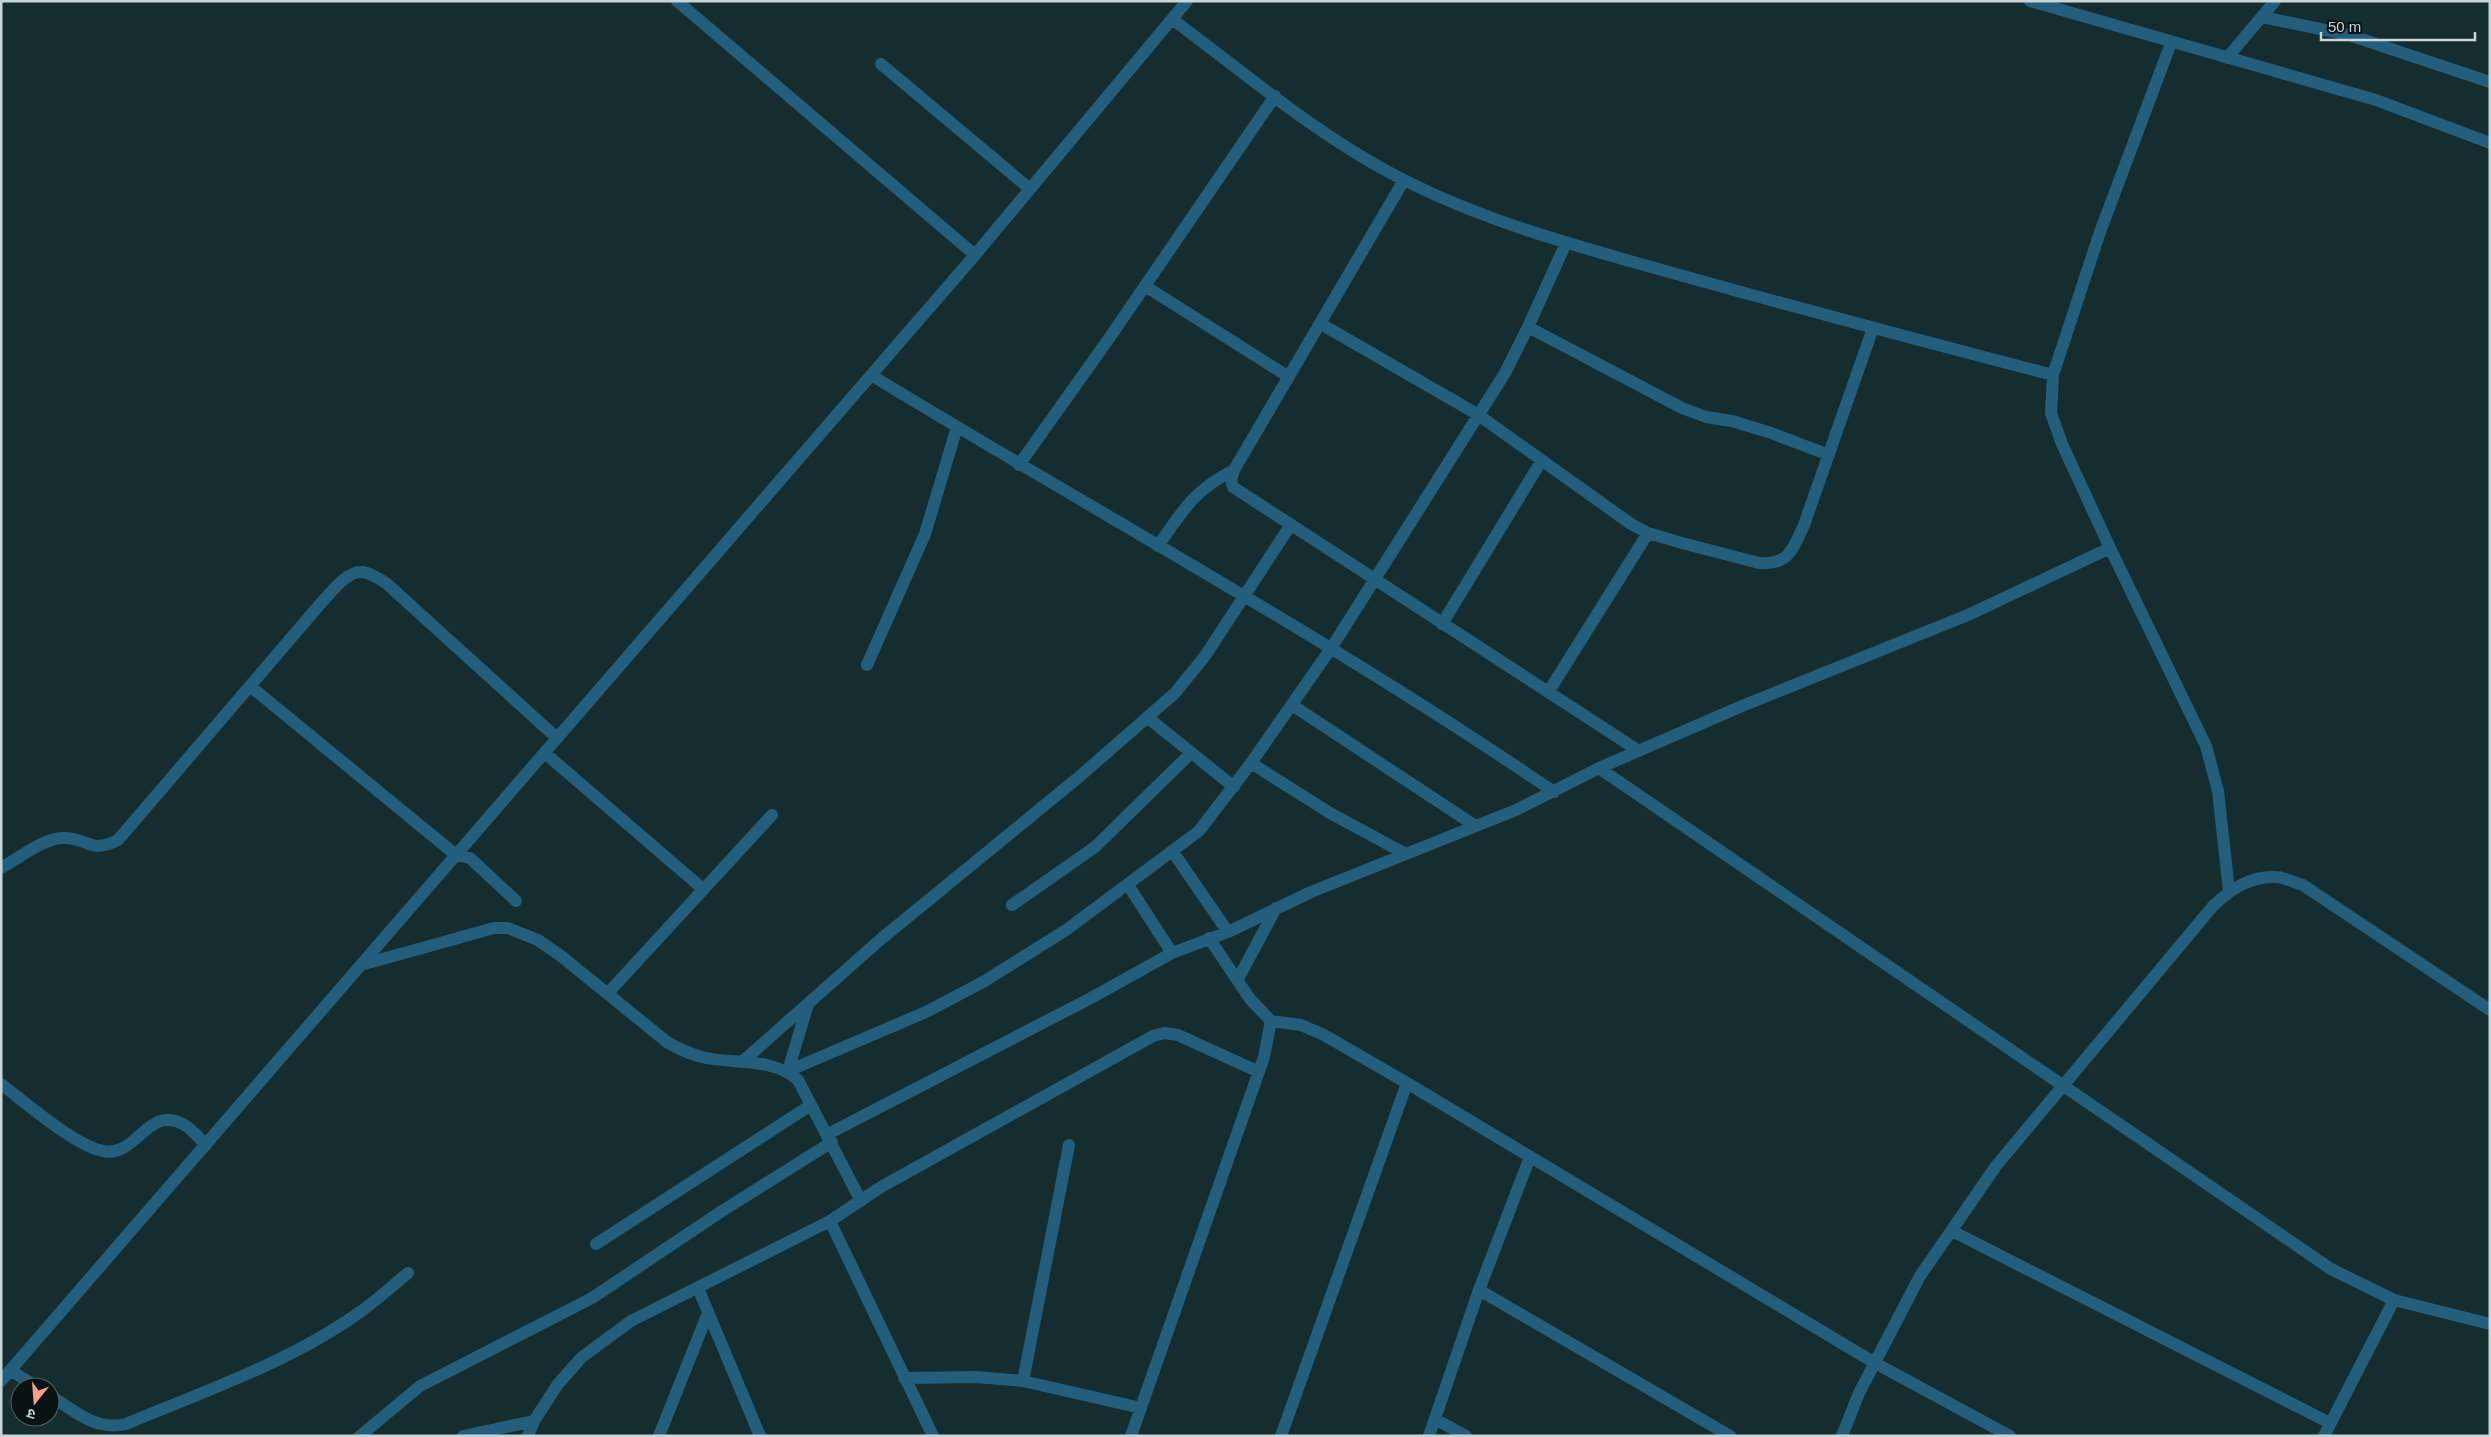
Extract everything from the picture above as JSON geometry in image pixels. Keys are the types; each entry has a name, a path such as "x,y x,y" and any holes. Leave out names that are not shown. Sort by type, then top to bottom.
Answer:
{"street":[{"path":"677,1 975,256"},
{"path":"1,1381 456,855 546,754 557,738 975,256 1187,1"},
{"path":"2030,1 2171,43 2376,100 2490,143"},
{"path":"2227,58 2275,1"},
{"path":"2262,16 2349,35 2490,82"},
{"path":"1172,19 1275,96 1360,156 1404,180 1461,206 1566,243 1873,328 2053,375"},
{"path":"2171,43 2100,232 2053,375 2051,413 2062,444 2110,548 2206,746 2218,790 2230,891"},
{"path":"881,64 1030,189"},
{"path":"1019,465 1275,96"},
{"path":"1404,180 1234,470 1231,480 1233,487 1290,526 1549,691 1639,751"},
{"path":"788,1071 926,1012 983,982 1059,934 1173,852 1199,831 1234,787 1292,705 1375,580 1504,373 1528,327 1566,243"},
{"path":"1145,286 1289,377"},
{"path":"1321,324 1477,414 1614,512 1648,533 1749,560 1774,564 1783,560 1794,547 1873,328"},
{"path":"1528,327 1682,408 1706,417 1732,421 1771,433 1828,455"},
{"path":"871,375 1019,465 1332,647 1465,731 1554,792"},
{"path":"867,665 925,534 957,427"},
{"path":"1442,624 1542,460"},
{"path":"1158,546 1185,506 1200,490 1234,470"},
{"path":"742,1062 881,939 1079,777 1175,693 1205,656 1290,526"},
{"path":"1549,691 1648,533"},
{"path":"360,1436 420,1386 592,1298 830,1138 1172,953 1228,932 1276,908 1404,853 1554,792 1599,768 1742,706 1968,615 2110,548"},
{"path":"1,868 46,842 61,838 72,839 95,847 105,846 118,840 328,596 342,582 355,573 363,572 386,583 557,738"},
{"path":"250,686 456,855 470,858 516,900"},
{"path":"1292,705 1474,826"},
{"path":"1148,717 1234,787"},
{"path":"1012,905 1095,847 1191,752"},
{"path":"546,754 703,889"},
{"path":"1251,763 1330,813 1404,853"},
{"path":"1599,768 2331,1269 2394,1300 2490,1324"},
{"path":"608,993 772,815"},
{"path":"1173,852 1228,932"},
{"path":"1842,1436 1859,1393 1920,1276 1996,1166 2213,906 2230,891 2248,881 2277,877 2303,886 2490,1010"},
{"path":"1128,885 1172,953"},
{"path":"1238,979 1276,908"},
{"path":"362,965 494,928 508,928 538,940 608,993 667,1042 680,1049 705,1058 776,1066 788,1071 798,1080 830,1138 861,1201"},
{"path":"1209,938 1250,998 1271,1021 1302,1025 1324,1035 1875,1363 2010,1436"},
{"path":"788,1071 808,1004"},
{"path":"1131,1436 1259,1072 1271,1021"},
{"path":"528,1436 534,1421 558,1384 582,1356 631,1321 830,1221 881,1187 1153,1036 1164,1033 1178,1035 1259,1072"},
{"path":"1281,1436 1407,1083"},
{"path":"1,1084 66,1132 90,1147 104,1152 116,1152 125,1147 159,1120 172,1120 185,1125 206,1144"},
{"path":"596,1244 811,1105"},
{"path":"1023,1381 1070,1145"},
{"path":"1429,1436 1480,1290 1530,1157"},
{"path":"830,1221 933,1436"},
{"path":"1952,1231 2330,1423"},
{"path":"60,1402 105,1427 126,1424 261,1368 314,1340 360,1312 408,1273"},
{"path":"698,1288 760,1436"},
{"path":"1480,1290 1714,1432 1730,1436"},
{"path":"2324,1436 2394,1300"},
{"path":"659,1436 708,1313"},
{"path":"10,1370 21,1377"},
{"path":"904,1378 976,1377 1023,1381 1141,1408"},
{"path":"1435,1419 1466,1436"},
{"path":"463,1436 534,1421"}]}
